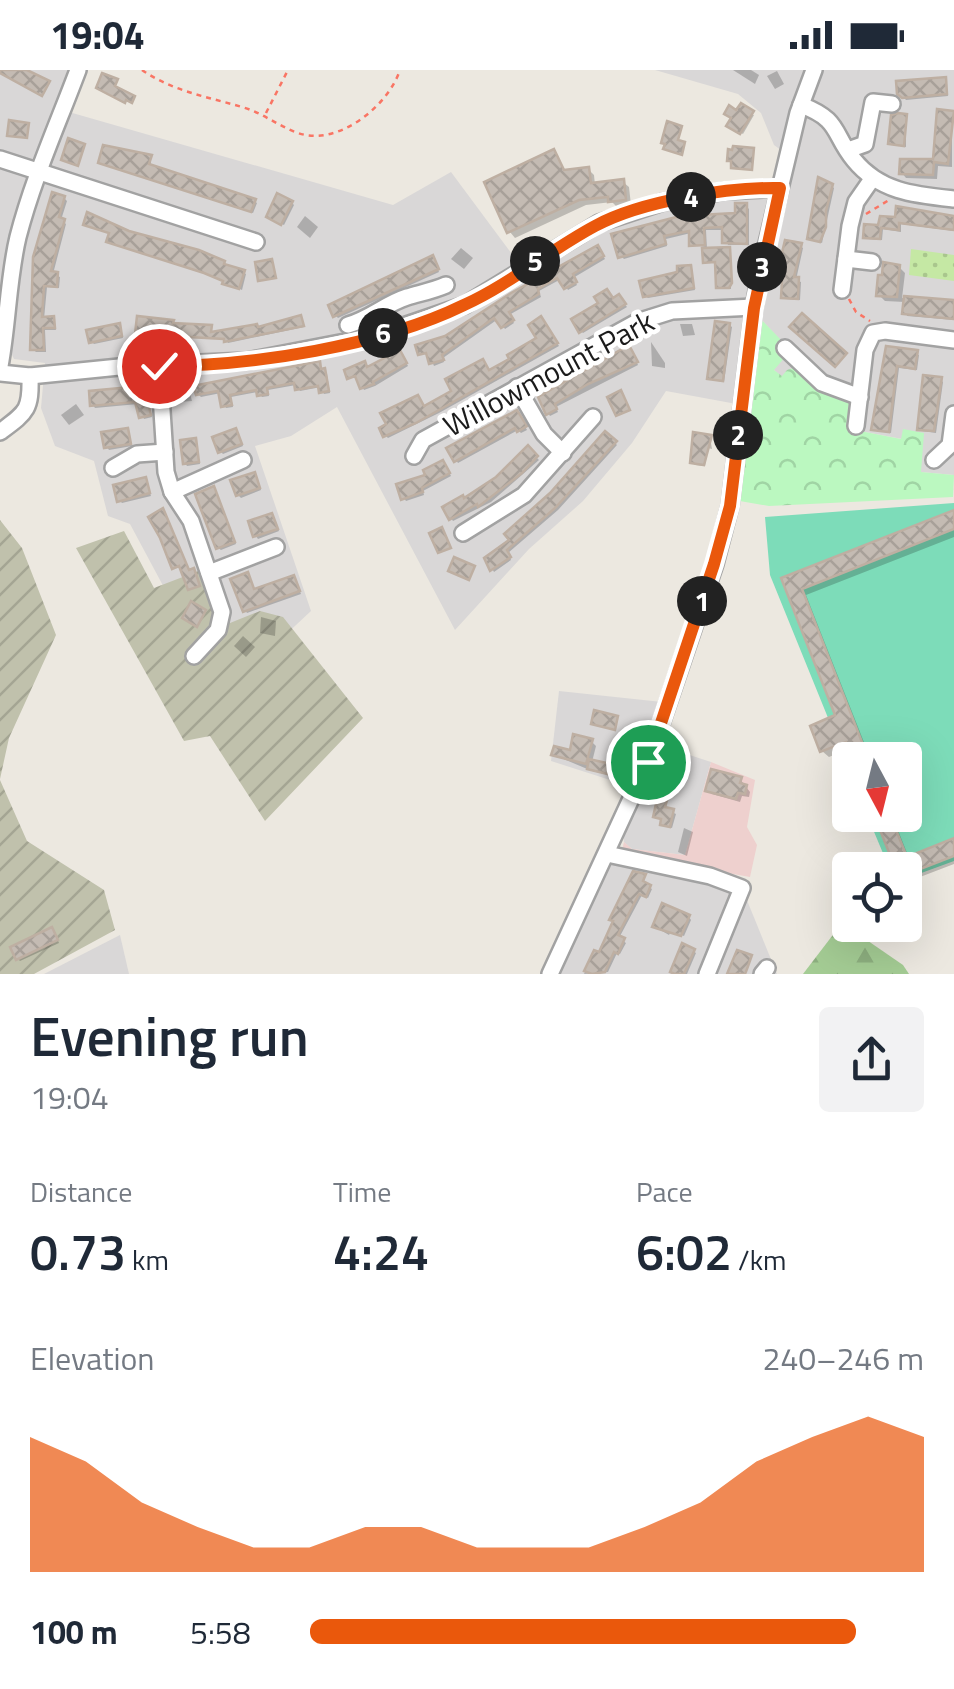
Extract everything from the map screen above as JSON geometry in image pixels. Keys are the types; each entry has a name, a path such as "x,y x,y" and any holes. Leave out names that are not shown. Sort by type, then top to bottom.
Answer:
{"street":[{"path":"78,70 38,172 18,237 8,288 0,370 30,376 247,361 315,350 401,329 465,305 598,223 662,202 725,191 780,188"},
{"path":"550,974 648,762 714,564 730,506 754,308 788,156 814,70"},
{"path":"848,150 864,144 873,102 892,104"},
{"path":"801,105 820,112 836,127 848,150 872,178 912,194 954,199"},
{"path":"0,159 246,244"},
{"path":"845,292 846,259 856,202 872,178"},
{"path":"846,259 872,262"},
{"path":"348,325 446,285"},
{"path":"390,305 401,329"},
{"name":"Willowmount Park","path":"414,456 423,440 637,322 672,311 754,308"},
{"path":"856,426 865,350 872,333 885,331 954,340"},
{"path":"782,369 790,352 822,383 860,398"},
{"path":"159,366 172,492 191,522 220,603 221,621 211,639 194,656"},
{"path":"0,432 24,414 31,403 30,376"},
{"path":"517,387 544,434 563,453"},
{"path":"934,460 950,445 954,414"},
{"path":"480,544 467,531 524,495 593,417"},
{"path":"112,468 137,454 165,452"},
{"path":"172,492 243,460"},
{"path":"209,573 270,554"},
{"path":"607,854 710,876 742,888 707,974"}],"path":[{"path":"142,70 209,100 265,114 307,136 338,132 372,110 396,82 400,70"},
{"path":"265,114 288,70"},
{"path":"857,219 895,197"},
{"path":"845,292 856,312 878,324"}],"shaded area":[{"path":"0,70 78,70 69,112 393,205 451,172 523,269 599,223 662,202 781,188 789,156 774,145 761,113 738,94 655,70 954,70 954,475 921,472 902,439 850,429 836,398 820,392 798,373 782,377 774,370 781,341 759,317 742,405 666,391 632,443 583,501 529,549 455,630 337,407 291,436 255,446 311,611 250,668 183,623 130,524 108,516 94,461 55,446 41,408 45,363 14,359 5,341 0,345"},
{"path":"0,520 22,548 56,635 9,738 0,779"},
{"path":"124,531 154,588 201,570 230,623 260,611 283,617 363,718 265,821 210,736 184,741 76,548"},
{"path":"559,691 662,702 632,787 551,761"},
{"path":"659,745 711,762 685,855 632,849 624,842 623,832"},
{"path":"711,762 755,780 747,827 757,845 750,877 621,854 624,842 632,849 685,855"},
{"path":"0,780 27,841 104,890 115,930 34,974 0,974"},
{"path":"607,854 742,888 777,974 550,974"},
{"path":"120,935 129,974 44,974"}],"green space":[{"path":"911,249 954,255 954,281 909,275"},
{"path":"759,317 782,341 779,348 786,356 774,370 782,376 796,367 812,385 850,401 850,429 901,439 903,429 924,433 921,472 954,475 953,497 769,506 734,500"},
{"path":"954,503 954,861 922,873 922,852 882,852 874,832 922,832 922,742 838,742 770,575 765,517"},
{"path":"832,936 832,942 870,942 903,965 909,974 803,974"}],"building":[{"path":"0,70 27,70 50,81 42,96"},
{"path":"102,73 118,79 115,86 135,96 132,103 96,88"},
{"path":"946,77 947,94 902,98 897,94 896,81"},
{"path":"741,103 754,111 740,134 726,126 731,118 724,114 729,105 736,110"},
{"path":"937,109 954,111 948,164 934,162 933,175 899,174 900,159 933,159"},
{"path":"907,114 904,146 888,144 891,115"},
{"path":"9,120 29,123 27,138 7,136"},
{"path":"667,121 682,126 678,140 685,142 682,155 663,149"},
{"path":"68,138 85,144 78,166 61,160"},
{"path":"103,145 152,155 149,164 256,199 251,212 98,163"},
{"path":"754,148 752,170 731,168 728,149"},
{"path":"554,149 564,170 589,167 591,183 624,179 626,200 579,200 507,233 484,182"},
{"path":"818,177 833,184 820,242 807,239"},
{"path":"52,192 65,196 59,217 65,219 51,271 58,272 57,287 44,286 42,317 54,316 55,328 43,328 44,350 30,350 33,257"},
{"path":"277,193 293,201 281,225 266,217"},
{"path":"735,203 747,203 747,244 722,243 722,227 704,228 705,245 689,246 689,231 664,236 666,244 618,258 611,234 680,216 735,213"},
{"path":"896,206 954,216 954,230 899,223 899,230 881,228 880,239 863,238 864,224 878,225 880,216 895,217"},
{"path":"87,212 129,231 199,250 245,270 239,289 204,273 106,242 109,233 83,225"},
{"path":"785,240 802,243 794,277 799,277 798,299 781,298 780,261"},
{"path":"598,245 604,256 573,274 577,282 564,289 557,278 538,289 539,294 509,312 514,320 501,328 494,318 442,355 444,360 429,364 426,353 418,355 415,345 445,336 511,293"},
{"path":"730,247 732,283 729,288 716,288 715,262 703,263 702,248"},
{"path":"433,255 439,269 333,317 328,305"},
{"path":"272,259 276,278 258,281 255,262"},
{"path":"883,262 900,265 897,297 876,296"},
{"path":"691,265 694,288 643,297 639,281 677,272 677,266"},
{"path":"607,289 613,298 619,294 626,304 579,333 571,319 598,303 594,297"},
{"path":"904,296 954,300 954,319 902,314"},
{"path":"802,313 847,353 835,367 789,327"},
{"path":"301,315 304,326 224,342 135,334 137,316 212,325 211,332 257,324 258,327"},
{"path":"541,316 558,343 416,423 383,437 379,428 386,424 380,413 418,395 424,406 451,391 445,379 483,359 489,370 509,359 507,355 536,338 528,325"},
{"path":"715,321 730,323 723,381 707,379"},
{"path":"120,323 122,336 89,343 86,330"},
{"path":"629,345 638,362 588,384 555,404 557,409 546,415 538,397"},
{"path":"886,346 918,350 915,369 897,366 889,432 871,430"},
{"path":"400,350 407,363 374,384 360,389 355,376 347,379 344,370 365,361 367,367"},
{"path":"320,361 329,391 319,393 318,386 295,390 294,383 267,388 268,394 257,396 256,390 230,395 232,405 221,407 218,391 196,395 193,386"},
{"path":"923,375 942,377 934,431 917,430"},
{"path":"143,383 151,415 139,418 135,402 90,406 89,391"},
{"path":"621,390 630,410 616,416 607,397"},
{"path":"517,410 527,426 517,432 515,428 454,462 446,448"},
{"path":"128,428 131,444 104,448 101,432"},
{"path":"236,428 242,444 218,453 212,437"},
{"path":"605,431 617,441 555,508 507,550 511,557 490,571 484,558 509,540 504,534 550,493"},
{"path":"693,432 712,435 704,465 690,463"},
{"path":"196,438 199,462 183,464 180,440"},
{"path":"528,445 538,456 522,473 478,507 477,504 449,520 442,507 496,477"},
{"path":"443,460 450,473 422,488 423,492 401,500 396,484 425,475 423,470"},
{"path":"255,472 260,488 236,496 230,480"},
{"path":"146,477 150,493 117,502 113,485"},
{"path":"214,486 235,542 216,549 195,494"},
{"path":"163,508 189,570 194,568 200,586 188,590 179,566 172,569 148,517"},
{"path":"954,510 954,529 802,589 862,742 832,742 832,747 820,752 810,726 835,715 781,578"},
{"path":"272,513 278,529 253,537 248,521"},
{"path":"442,527 451,548 438,553 429,533"},
{"path":"454,557 475,566 469,580 448,571"},
{"path":"248,572 254,589 294,575 300,591 243,612 230,579"},
{"path":"191,601 206,610 197,627 182,618"},
{"path":"594,710 618,716 615,730 591,724"},
{"path":"573,734 593,739 586,764 551,755 554,746 570,750"},
{"path":"613,755 633,760 628,779 587,769 589,759 611,764"},
{"path":"711,769 742,777 740,783 747,785 745,794 738,793 736,799 705,791"},
{"path":"658,795 668,797 665,807 674,809 670,827 660,825 661,819 653,817"},
{"path":"881,832 897,832 905,852 889,852"},
{"path":"954,838 954,856 922,868 919,852"},
{"path":"633,871 646,874 643,881 651,885 646,897 639,894 618,935 625,938 605,972 584,971 594,950 599,952 613,921 609,920"},
{"path":"662,903 690,915 681,936 652,927"},
{"path":"52,927 58,940 16,960 10,947"},
{"path":"682,943 695,949 684,974 675,974 670,972"},
{"path":"737,950 752,955 745,974 727,974"}],"route":[{"path":"159,366 247,361 315,350 401,329 465,305 598,223 662,202 725,191 780,188 754,308 730,506 648,762"}]}
